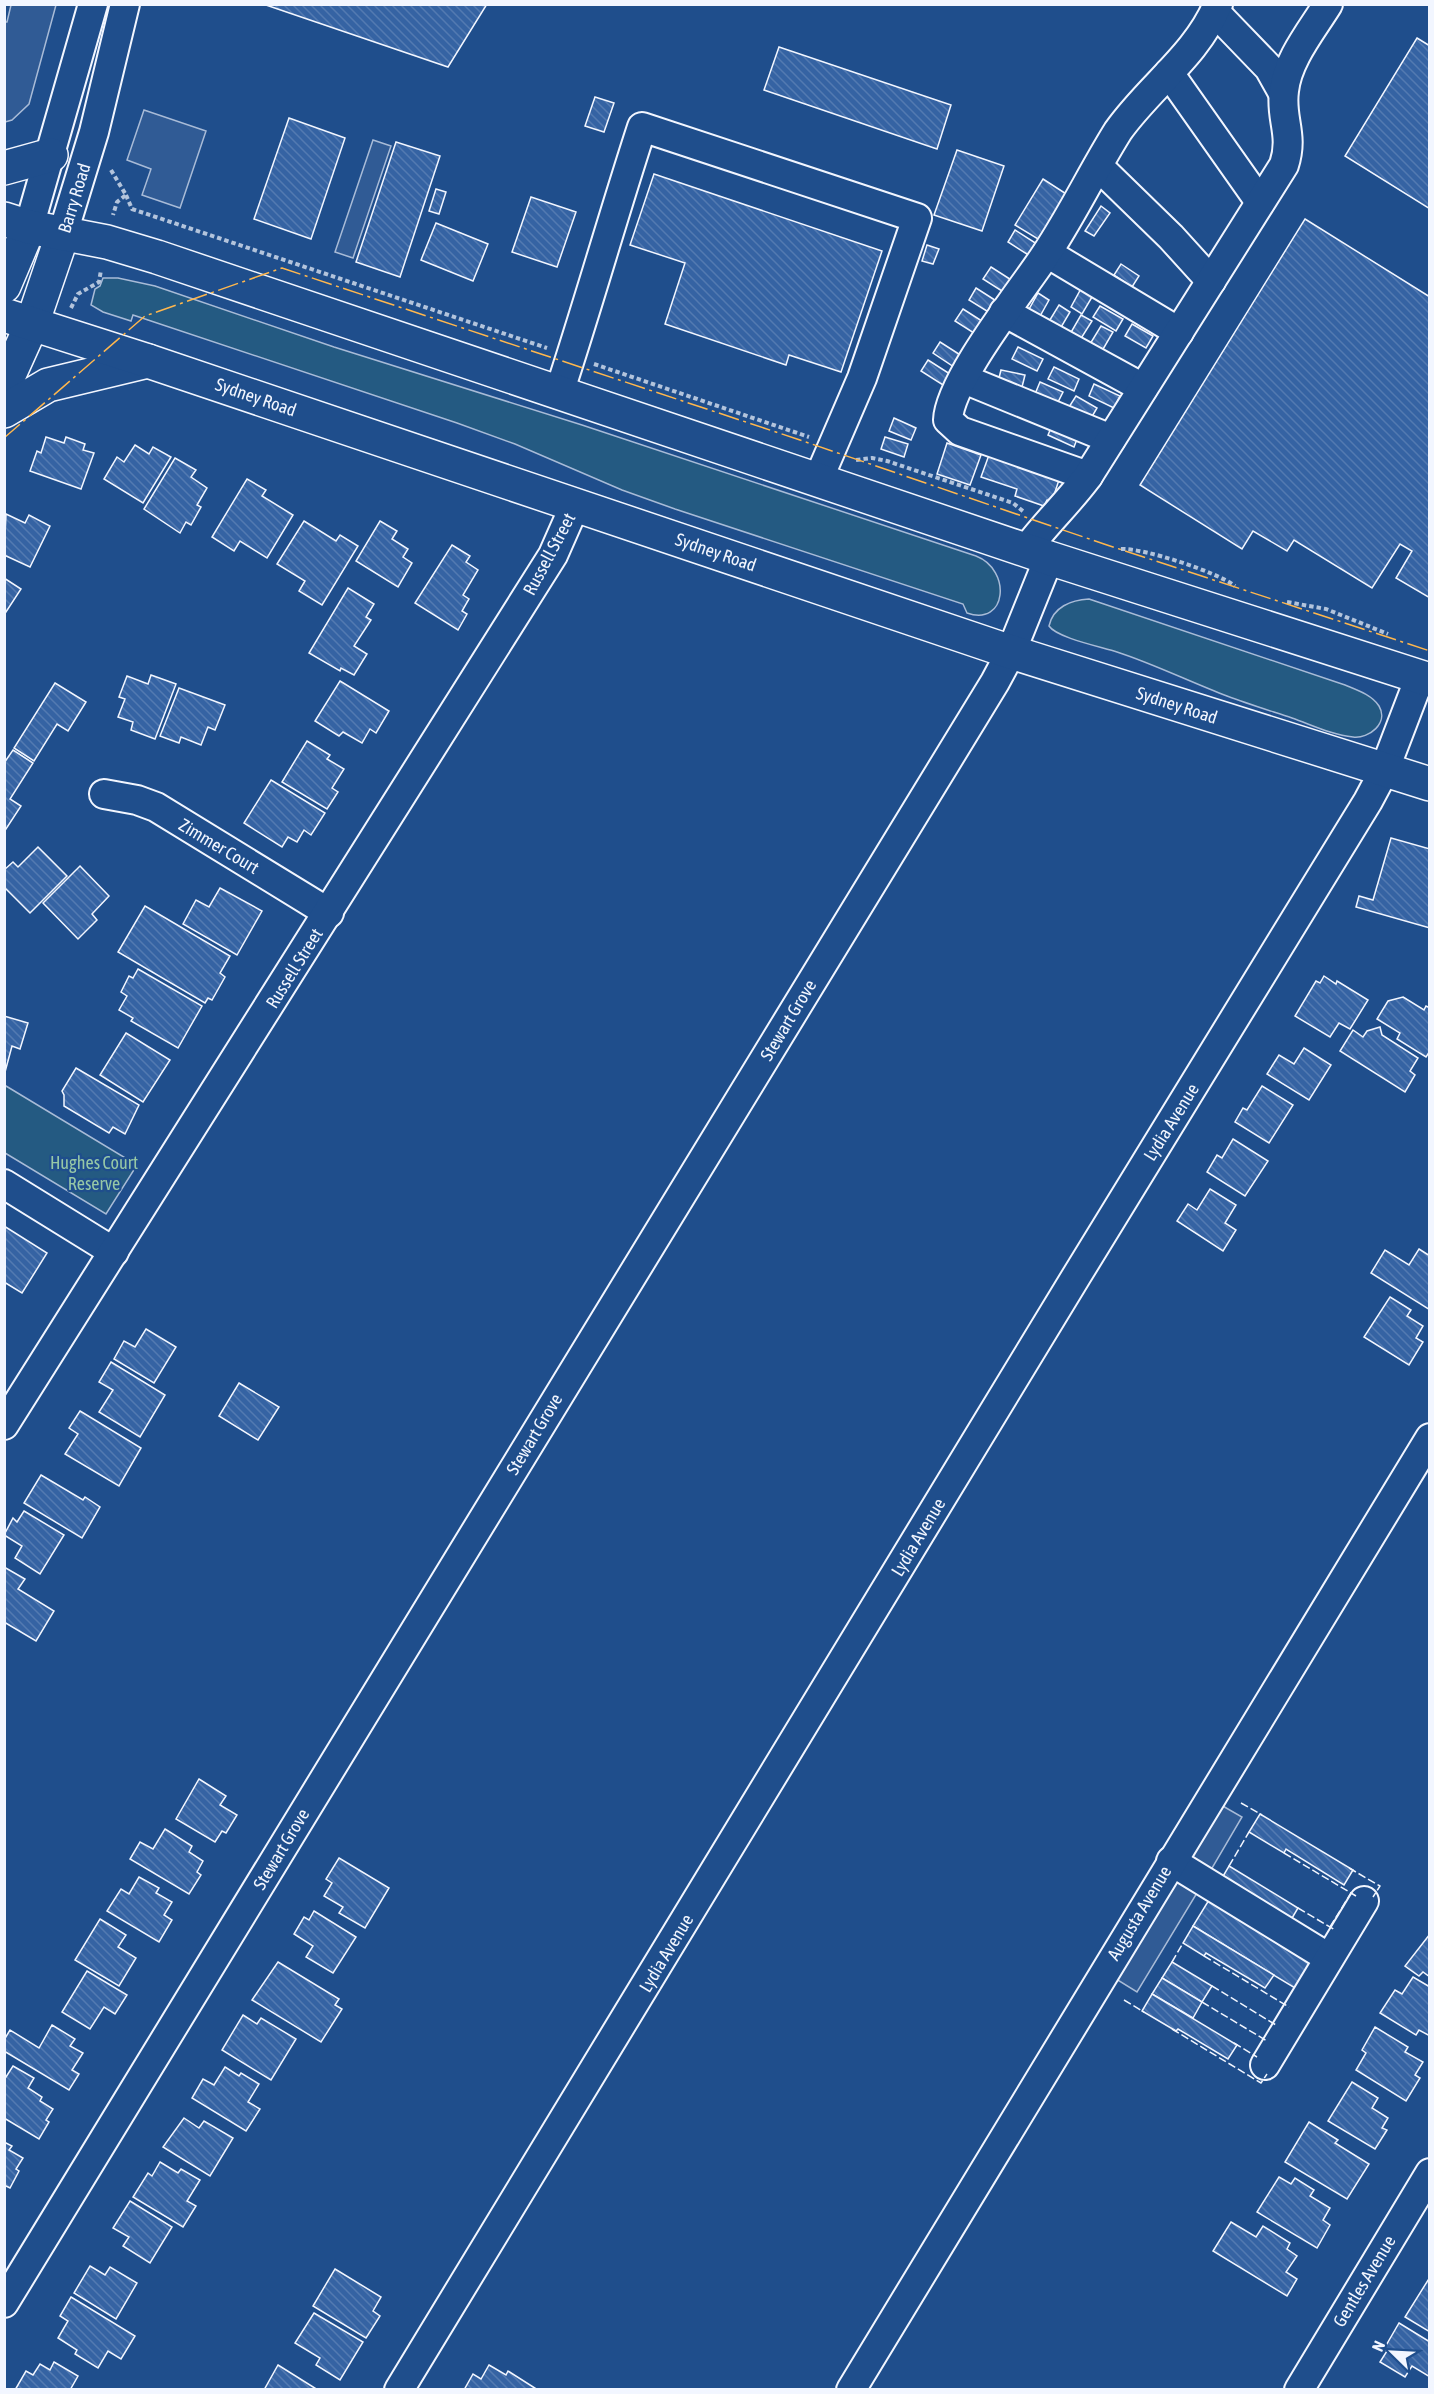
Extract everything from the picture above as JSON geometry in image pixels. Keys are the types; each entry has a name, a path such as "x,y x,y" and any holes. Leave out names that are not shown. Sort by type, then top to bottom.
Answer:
{"main road":[{"path":"4,168 51,155"},
{"path":"17,223 107,242 818,480 1039,545 1425,679"},
{"name":"Barry Road","path":"4,286 17,223"},
{"name":"Barry Road","path":"4,386 32,324 63,233"},
{"name":"Sydney Road","path":"32,324 1011,652 1430,784"},
{"path":"4,411 48,385 148,361"}],"street":[{"name":"Barry Road","path":"17,223 51,155 93,4"},
{"name":"Barry Road","path":"63,233 94,132 125,4"},
{"path":"1283,93 1293,64 1328,4"},
{"path":"1039,545 1060,512 1088,476 1284,165 1289,144 1283,93 1269,68 1217,8 1194,45 1131,112 1047,254 1004,312 964,379 948,411 948,420 960,431 1088,476"},
{"path":"1169,73 1260,202"},
{"path":"559,393 642,127 917,218 862,378 818,480"},
{"path":"1098,166 1171,237 1211,281"},
{"path":"1047,254 1179,332"},
{"path":"1004,312 1143,388"},
{"path":"964,379 1111,439"},
{"name":"Russell Street","path":"4,1425 553,555 575,505"},
{"name":"Stewart Grove","path":"4,2304 989,692 1011,652 1039,545"},
{"name":"Lydia Avenue","path":"399,2390 1362,811 1384,771 1425,679"},
{"name":"Zimmer Court","path":"104,794 137,800 156,807 329,913"},
{"path":"4,1184 114,1252"},
{"name":"Augusta Avenue","path":"851,2390 1430,1438"},
{"path":"1171,1861 1329,1958"},
{"path":"1265,2065 1364,1901"},
{"name":"Gentles Avenue","path":"1299,2390 1430,2173"}],"path":[{"path":"126,195 132,208 812,438 851,459 872,458 887,461 1013,503 1032,521 1039,545"},
{"path":"32,324 99,282 117,202"},
{"path":"1113,549 1153,554 1224,578 1244,592"},
{"path":"1282,602 1297,602 1326,609 1397,637"}],"green space":[{"path":"103,278 118,278 155,286 334,347 582,425 976,556 988,563 1000,584 997,605 990,612 980,615 967,613 963,604 675,509 457,423 133,315 131,321 103,312 91,305 95,289 100,286"},
{"path":"1089,599 1345,685 1376,702 1381,712 1379,724 1371,733 1359,737 1330,732 1227,696 1131,657 1070,638 1049,626 1051,619 1059,609 1069,603"},
{"name":"Hughes Court Reserve","path":"6,1086 137,1165 106,1214 5,1153 4,1089"}],"shaded area":[{"path":"11,5 56,5 29,104 12,120 5,122 5,22 7,22"},
{"path":"144,110 206,131 180,208 142,195 151,169 127,160"},
{"path":"373,140 391,146 353,258 335,252"},
{"path":"1221,1805 1242,1817 1208,1875 1187,1862"},
{"path":"1179,1875 1200,1888 1137,1992 1116,1979"}],"building":[{"path":"263,4 487,4 448,67"},
{"path":"1417,38 1430,46 1430,209 1345,156"},
{"path":"779,47 951,105 937,149 764,90"},
{"path":"595,97 614,103 604,132 585,126"},
{"path":"289,118 345,138 311,239 254,219"},
{"path":"396,142 440,156 400,277 356,262"},
{"path":"957,150 1004,166 982,231 934,215"},
{"path":"654,174 882,251 841,372 789,355 786,365 665,324 685,263 630,245"},
{"path":"1043,179 1071,197 1043,242 1015,225"},
{"path":"436,189 446,192 439,214 429,211"},
{"path":"531,197 576,212 557,267 512,252"},
{"path":"1101,206 1110,213 1094,236 1085,231"},
{"path":"1305,219 1430,297 1430,598 1396,578 1412,551 1400,544 1372,588 1294,540 1287,551 1253,531 1242,549 1140,485"},
{"path":"436,223 488,244 473,281 421,260"},
{"path":"1015,230 1037,244 1030,256 1008,242"},
{"path":"927,245 939,249 933,264 922,261"},
{"path":"1121,264 1139,276 1132,287 1114,275"},
{"path":"991,267 1013,281 1005,293 983,279"},
{"path":"1083,285 1095,292 1082,314 1071,307"},
{"path":"976,288 998,302 990,313 969,300"},
{"path":"1038,293 1049,300 1039,318 1028,311"},
{"path":"1059,305 1070,312 1060,329 1048,323"},
{"path":"1100,306 1123,319 1116,331 1093,317"},
{"path":"963,309 985,323 977,335 955,321"},
{"path":"1081,315 1092,321 1080,340 1070,334"},
{"path":"1132,324 1153,336 1146,348 1125,336"},
{"path":"1101,326 1113,332 1102,351 1090,344"},
{"path":"940,342 962,356 954,367 933,353"},
{"path":"1018,347 1043,359 1037,371 1012,359"},
{"path":"928,360 950,374 943,385 921,371"},
{"path":"1054,367 1079,379 1074,391 1048,379"},
{"path":"1001,370 1025,375 1022,387 998,382"},
{"path":"1040,382 1063,392 1057,404 1035,394"},
{"path":"1094,384 1120,396 1114,408 1089,396"},
{"path":"1076,396 1097,408 1090,420 1069,407"},
{"path":"894,418 916,428 911,440 889,431"},
{"path":"1053,423 1079,434 1074,447 1048,435"},
{"path":"46,437 64,443 66,437 85,444 83,450 94,453 81,489 30,471 37,451 41,453"},
{"path":"885,437 908,444 904,457 881,449"},
{"path":"947,443 981,455 970,485 937,474"},
{"path":"135,445 149,454 153,447 171,457 143,503 104,479 117,457 124,462"},
{"path":"989,455 1059,480 1052,501 1047,500 1044,506 1015,496 1017,489 981,477"},
{"path":"175,458 196,470 191,477 207,488 197,505 201,507 191,525 186,522 180,533 144,509"},
{"path":"247,479 266,490 262,496 293,515 267,558 240,541 234,551 212,537"},
{"path":"6,514 25,523 29,515 50,526 30,567 4,555"},
{"path":"304,521 336,541 340,535 358,546 322,605 299,591 305,581 277,564"},
{"path":"380,521 397,531 392,539 408,549 403,557 412,563 398,587 356,561"},
{"path":"452,545 470,556 466,562 478,570 463,595 469,599 462,611 467,614 458,630 415,603"},
{"path":"4,578 21,589 4,615"},
{"path":"348,588 374,604 366,617 371,620 354,646 367,654 354,675 341,668 340,671 309,653"},
{"path":"151,675 176,684 155,739 131,730 133,722 118,717 125,699 119,697 127,676 148,684"},
{"path":"340,681 389,711 376,733 370,729 362,743 343,732 339,736 315,721"},
{"path":"55,683 86,702 68,731 57,724 34,761 14,748"},
{"path":"179,688 225,705 215,730 208,727 201,745 181,737 179,743 160,736"},
{"path":"307,741 330,755 327,759 344,769 332,788 338,792 327,809 282,782"},
{"path":"13,750 33,763 10,799 21,806 4,832 4,763"},
{"path":"271,780 325,813 311,835 304,830 297,842 288,837 282,847 244,823"},
{"path":"1391,838 1430,849 1430,928 1356,907 1359,896 1373,900"},
{"path":"38,847 67,876 30,913 4,887 4,870 13,862 18,867"},
{"path":"80,866 109,896 92,914 97,920 78,939 43,903"},
{"path":"220,888 262,911 237,955 183,924 196,900 209,907"},
{"path":"145,906 230,956 220,973 225,977 212,1000 208,998 205,1003 118,952"},
{"path":"138,969 202,1006 178,1048 131,1021 133,1018 119,1010 127,996 121,992 129,976 133,978"},
{"path":"1324,976 1336,984 1337,981 1368,1000 1350,1029 1339,1023 1330,1037 1295,1016 1316,981 1320,983"},
{"path":"1403,997 1424,1010 1426,1006 1430,1008 1430,1051 1426,1057 1397,1039 1400,1033 1377,1019 1388,1001"},
{"path":"4,1016 28,1023 20,1049 12,1046 5,1072"},
{"path":"1380,1027 1382,1035 1418,1058 1410,1071 1415,1075 1405,1092 1340,1051 1353,1030 1363,1037 1367,1031"},
{"path":"126,1033 170,1060 143,1102 100,1075"},
{"path":"1304,1048 1331,1065 1309,1100 1267,1074 1279,1055 1294,1064"},
{"path":"76,1068 139,1105 125,1134 113,1127 109,1133 64,1106 62,1091"},
{"path":"1262,1086 1293,1105 1269,1143 1235,1122 1243,1108 1247,1110"},
{"path":"1233,1139 1268,1161 1245,1196 1207,1172 1217,1155 1222,1158"},
{"path":"1210,1189 1236,1205 1225,1223 1236,1230 1223,1251 1177,1221 1188,1204 1197,1210"},
{"path":"4,1226 47,1253 22,1293 4,1282"},
{"path":"1419,1249 1430,1256 1430,1310 1371,1273 1385,1250 1409,1265"},
{"path":"1390,1297 1411,1310 1407,1316 1423,1326 1416,1338 1423,1342 1409,1365 1364,1337"},
{"path":"146,1329 176,1347 154,1383 114,1359 124,1341 135,1347"},
{"path":"111,1362 165,1395 140,1437 99,1412 113,1390 99,1382"},
{"path":"239,1383 279,1407 258,1440 219,1416"},
{"path":"80,1411 141,1448 119,1486 65,1454 78,1434 69,1428"},
{"path":"41,1475 83,1500 85,1497 100,1507 82,1538 24,1503"},
{"path":"24,1511 64,1535 40,1574 15,1558 22,1546 4,1535 13,1518 17,1522"},
{"path":"4,1567 25,1579 18,1589 54,1611 36,1641 4,1622"},
{"path":"199,1779 226,1796 220,1805 237,1815 226,1833 222,1831 215,1842 176,1819"},
{"path":"1260,1814 1353,1870 1344,1885 1286,1849 1284,1853 1249,1832"},
{"path":"165,1829 192,1846 189,1852 203,1861 197,1872 201,1875 189,1894 130,1859 140,1842 153,1849"},
{"path":"339,1858 389,1888 365,1928 339,1913 343,1907 324,1896 332,1883 326,1879"},
{"path":"1229,1866 1298,1908 1288,1925 1219,1883"},
{"path":"139,1877 159,1888 156,1893 172,1902 164,1915 172,1920 159,1942 107,1911 121,1889 129,1894"},
{"path":"1212,1895 1309,1954 1313,1970 1300,1991 1193,1926"},
{"path":"314,1911 356,1937 333,1973 306,1957 313,1946 294,1934 304,1917 309,1920"},
{"path":"100,1919 126,1935 118,1947 136,1958 119,1986 75,1960"},
{"path":"1193,1926 1274,1975 1265,1988 1206,1953 1204,1956 1183,1943"},
{"path":"1430,1934 1430,1977 1423,1972 1419,1976 1405,1966"},
{"path":"278,1962 339,1999 335,2005 342,2009 321,2042 252,2000"},
{"path":"1172,1962 1212,1986 1202,2002 1162,1978"},
{"path":"87,1971 127,1995 115,2014 104,2007 90,2029 62,2012"},
{"path":"1413,1977 1430,1987 1430,2036 1419,2030 1416,2035 1380,2013 1395,1990 1402,1994"},
{"path":"1162,1978 1202,2002 1193,2018 1152,1994"},
{"path":"1152,1994 1237,2045 1228,2059 1178,2029 1176,2031 1142,2011"},
{"path":"243,2015 257,2024 261,2018 296,2039 271,2080 222,2050"},
{"path":"52,2025 75,2039 70,2046 83,2053 72,2070 79,2074 69,2090 4,2051 4,2040 10,2030 39,2048"},
{"path":"1375,2027 1408,2047 1405,2052 1423,2062 1415,2075 1420,2078 1406,2101 1356,2070 1366,2053 1362,2050"},
{"path":"13,2066 34,2078 28,2088 42,2097 40,2101 53,2109 46,2120 49,2122 39,2139 4,2118 4,2080"},
{"path":"225,2067 259,2084 248,2102 260,2109 246,2131 192,2098 203,2079 214,2085"},
{"path":"1352,2082 1378,2098 1372,2108 1388,2118 1382,2128 1387,2130 1375,2149 1328,2121"},
{"path":"184,2118 199,2128 204,2121 233,2138 210,2176 163,2147"},
{"path":"1309,2122 1338,2140 1335,2143 1369,2164 1347,2199 1285,2162"},
{"path":"4,2142 12,2146 9,2150 23,2158 16,2169 19,2171 10,2188 4,2185"},
{"path":"160,2162 178,2173 181,2169 200,2180 187,2201 196,2206 183,2227 133,2197 148,2173 152,2176"},
{"path":"1279,2177 1291,2184 1295,2178 1314,2190 1310,2196 1330,2208 1323,2220 1330,2225 1317,2248 1257,2212"},
{"path":"130,2201 172,2227 150,2263 123,2246 129,2237 113,2228"},
{"path":"1231,2222 1256,2237 1263,2226 1290,2243 1287,2249 1297,2256 1286,2272 1297,2279 1287,2296 1213,2251"},
{"path":"90,2266 105,2275 110,2267 137,2283 116,2319 74,2293"},
{"path":"335,2269 381,2297 373,2311 380,2316 366,2338 313,2306"},
{"path":"1430,2277 1430,2332 1405,2317"},
{"path":"71,2297 135,2336 121,2359 108,2351 98,2368 75,2354 77,2350 58,2338 68,2321 60,2316"},
{"path":"314,2313 363,2342 340,2380 316,2365 320,2358 295,2343"},
{"path":"1399,2323 1430,2342 1430,2377 1412,2366 1405,2377 1380,2362 1387,2351 1384,2349"},
{"path":"54,2362 78,2376 70,2390 15,2390 26,2371 33,2375 40,2364 50,2370"},
{"path":"278,2365 318,2390 264,2390"},
{"path":"489,2365 506,2375 508,2371 538,2390 464,2390 473,2374 481,2379"}],"fence":[{"path":"1241,1803 1262,1815"},
{"path":"1229,1866 1249,1832"},
{"path":"1284,1853 1356,1896"},
{"path":"1349,1868 1380,1886 1373,1897"},
{"path":"1330,1927 1351,1893"},
{"path":"1298,1908 1335,1930"},
{"path":"1172,1962 1183,1943"},
{"path":"1204,1956 1289,2007"},
{"path":"1212,1986 1276,2025"},
{"path":"1124,2000 1144,2012"},
{"path":"1202,2002 1267,2041"},
{"path":"1172,2029 1261,2083 1267,2074"},
{"path":"1234,2043 1257,2057"}],"power":[{"path":"4,438 145,316 282,268 1430,651"}]}
